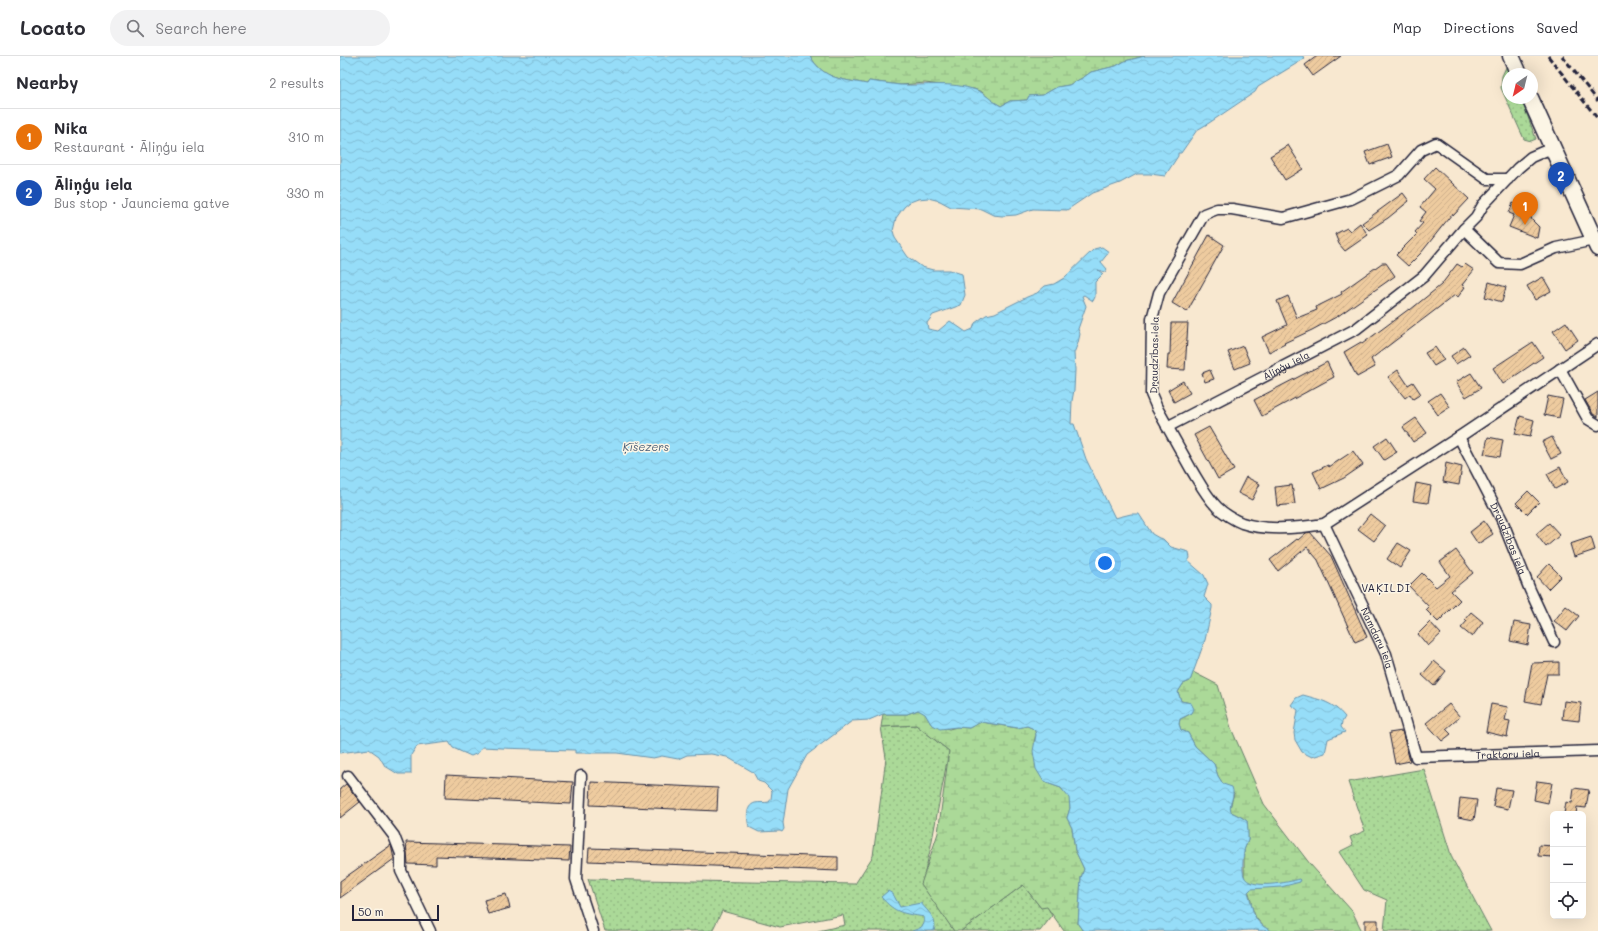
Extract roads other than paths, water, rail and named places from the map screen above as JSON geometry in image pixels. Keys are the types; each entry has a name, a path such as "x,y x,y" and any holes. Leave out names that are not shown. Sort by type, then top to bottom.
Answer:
{"main road":[{"path":"1510,56 1516,68"},
{"path":"1533,104 1554,147 1596,244"}],"street":[{"name":"Draudzības iela","path":"1508,179 1487,178 1436,142 1421,150 1399,174 1352,199 1283,218 1232,209 1217,208 1204,214 1159,293 1152,319 1151,394 1167,427 1205,493 1217,508 1234,519 1243,523 1278,528 1324,524 1459,437 1598,344"},
{"name":"Āliņģu iela","path":"1167,427 1356,329 1424,276 1476,217 1483,205 1531,157 1554,147"},
{"path":"1464,229 1498,263 1520,264 1556,248 1596,244"},
{"path":"1560,369 1588,419 1598,425"},
{"name":"Draudzības iela","path":"1459,437 1502,520 1530,590 1554,642"},
{"name":"Namdaru iela","path":"1324,524 1386,654 1416,757"},
{"name":"Traktoru iela","path":"1416,757 1598,751"},
{"path":"348,776 394,836 401,854 401,871 430,931"},
{"path":"581,776 576,879 593,931"}],"water":[{"name":"Ķīšezers","path":"340,56 810,56 821,70 834,77 867,84 869,81 900,85 938,84 966,87 979,91 1001,106 1010,101 1027,100 1029,96 1043,95 1057,87 1069,85 1091,72 1116,66 1125,61 1145,56 1303,56 1304,59 1258,87 1255,92 1197,130 1181,153 1178,153 1178,156 1165,176 1137,174 1120,183 1092,193 1067,210 1033,209 1016,215 993,215 981,209 951,207 940,201 928,198 918,199 910,202 904,207 896,218 893,231 895,238 908,257 922,267 933,270 949,270 962,274 965,295 961,305 933,315 927,323 928,329 938,331 950,321 966,332 973,329 975,323 986,315 995,313 1037,293 1045,286 1054,284 1064,278 1094,249 1102,247 1109,252 1101,262 1107,269 1105,272 1098,270 1103,274 1095,282 1095,297 1093,301 1084,295 1082,296 1086,306 1078,329 1080,334 1074,353 1075,370 1071,424 1074,424 1086,459 1115,518 1131,514 1139,514 1152,534 1163,539 1171,547 1189,552 1190,558 1188,561 1204,575 1208,584 1204,597 1212,605 1212,608 1205,640 1190,681 1183,684 1178,692 1181,701 1191,703 1194,709 1192,713 1180,719 1179,724 1181,730 1188,733 1195,746 1214,764 1218,776 1223,784 1232,787 1233,794 1230,806 1231,812 1247,821 1248,840 1244,850 1243,874 1247,881 1253,883 1270,884 1301,880 1300,882 1281,887 1251,889 1248,892 1254,915 1260,924 1272,931 1083,931 1078,924 1081,878 1084,869 1075,850 1072,828 1067,818 1070,808 1069,798 1061,788 1044,782 1036,769 1033,751 1036,735 1032,728 1027,726 1018,728 981,722 969,728 957,727 940,729 931,724 925,714 918,710 907,714 883,714 869,720 852,721 807,755 788,789 783,823 784,829 782,832 759,832 749,827 747,817 748,810 755,803 769,802 772,791 764,783 758,781 753,772 727,757 711,754 687,755 678,759 662,756 653,758 617,753 575,753 575,750 482,747 478,753 471,756 453,748 449,742 417,746 411,755 411,774 398,774 385,766 379,756 369,749 340,753"},
{"path":"1303,695 1321,700 1331,705 1345,717 1341,727 1345,732 1328,739 1325,753 1312,757 1302,752 1295,740 1294,733 1298,710 1291,705 1296,698"},
{"path":"888,891 893,894 900,907 921,903 935,923 934,931 912,931 923,925 924,917 900,912 891,907 881,897"}],"railway":[{"path":"1548,56 1598,119"},
{"path":"1562,56 1598,101"}],"place":[{"name":"Āliņģu iela","path":"1561,195"},
{"name":"Nika","path":"1525,225"}],"district":[{"name":"VAĶILDI","path":"1386,588"}]}
